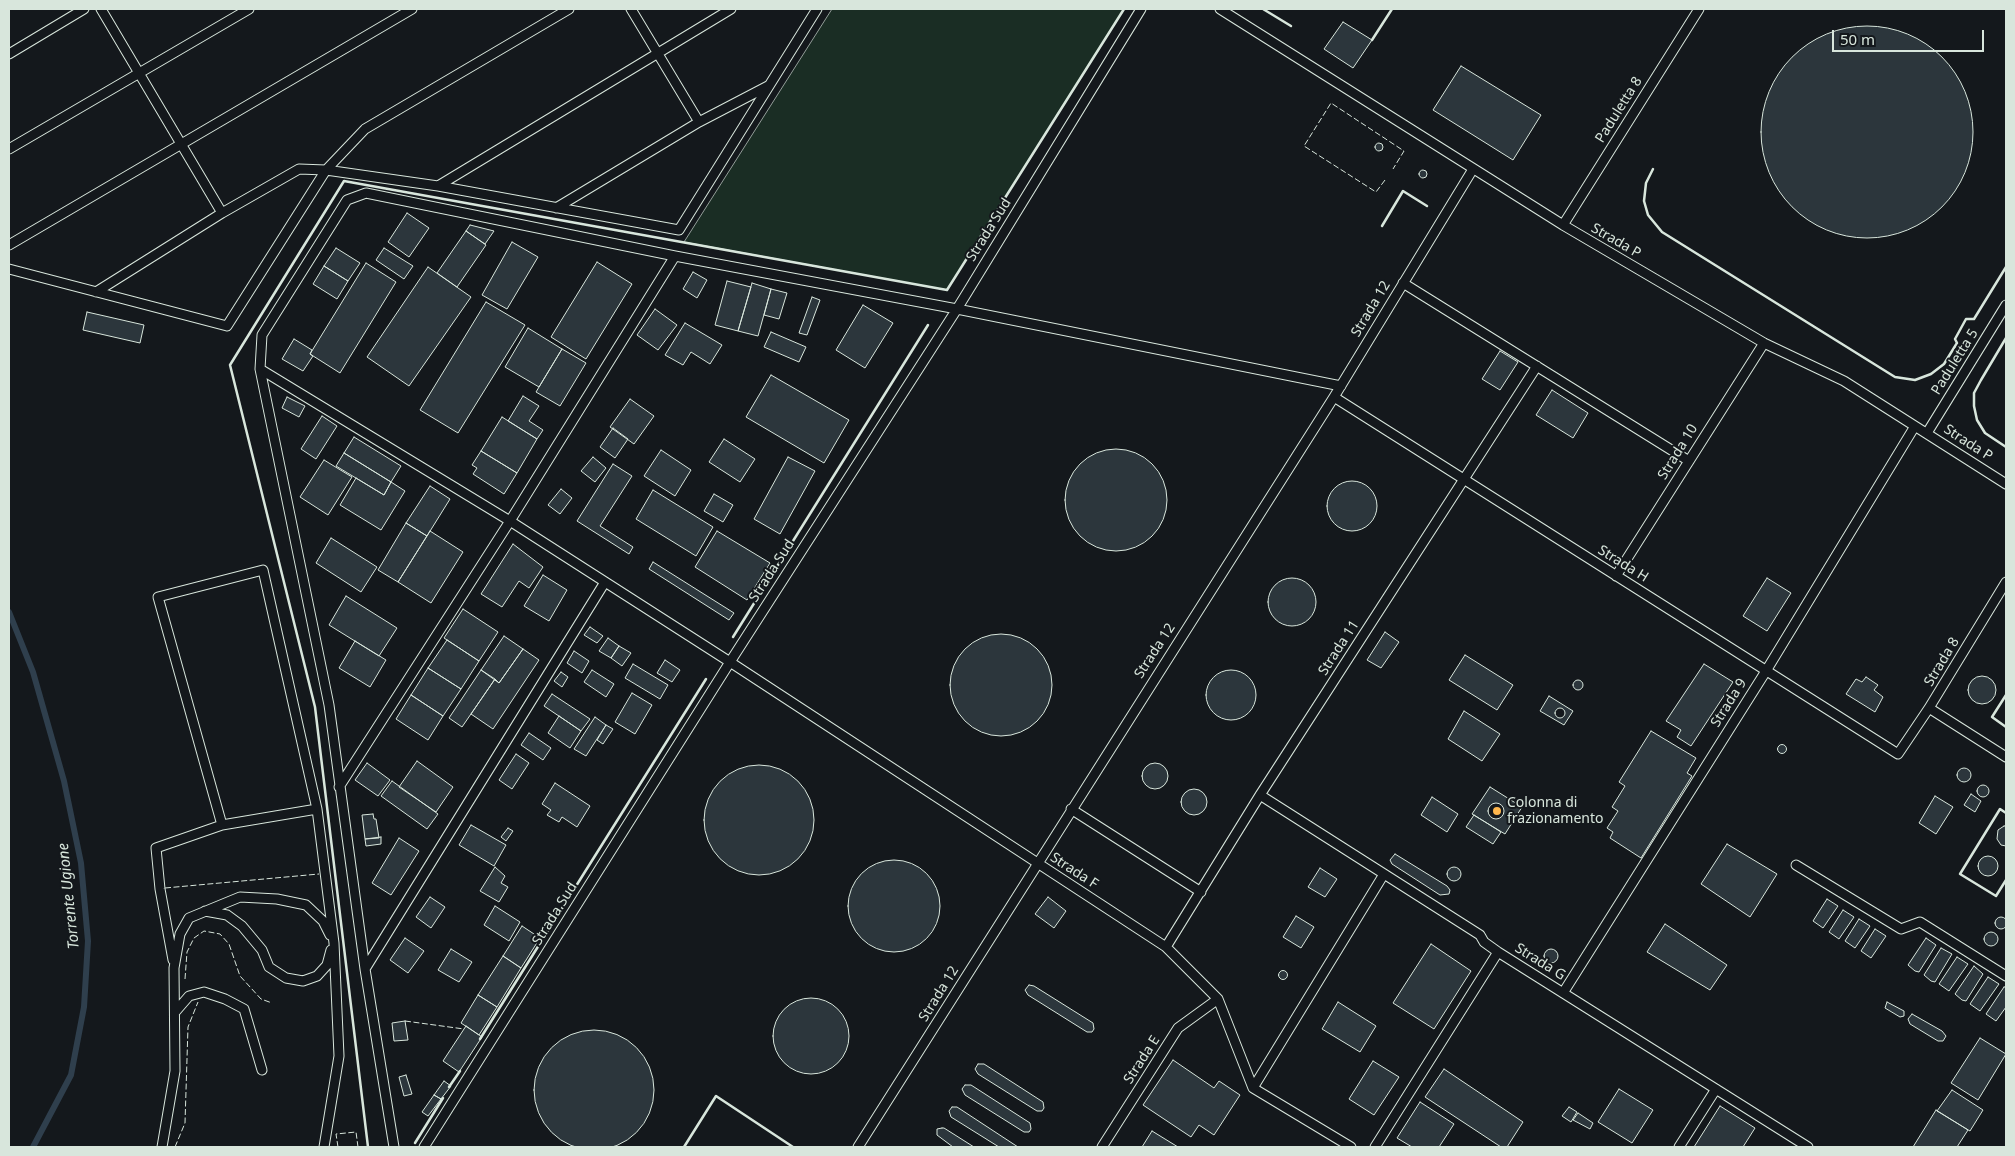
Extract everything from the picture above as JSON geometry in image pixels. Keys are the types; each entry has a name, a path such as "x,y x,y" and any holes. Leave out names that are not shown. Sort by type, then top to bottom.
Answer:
{"lane":[{"path":"9,54 84,9"},
{"path":"101,9 222,213"},
{"path":"9,149 249,9"},
{"path":"9,245 180,143 412,9"},
{"path":"9,269 227,326 326,170 365,129 569,9"},
{"path":"632,9 699,122"},
{"path":"438,186 732,9"},
{"path":"96,292 222,213 299,169 326,170 438,186 679,230 817,9"},
{"name":"Strada Sud","path":"424,1147 730,662 957,309 1141,9"},
{"name":"Strada P","path":"1220,9 1563,225 1764,343 1844,381 2006,484"},
{"name":"Paduletta 8","path":"1563,225 1698,9"},
{"path":"556,208 699,122 768,86"},
{"name":"Strada 12","path":"858,1147 1341,386 1473,169"},
{"path":"394,1147 365,970 329,705 260,369 262,335 347,200 366,193 675,256 957,309 1341,386"},
{"path":"339,787 510,521 675,256"},
{"path":"1403,283 1689,462"},
{"name":"Paduletta 5","path":"1928,433 2006,304"},
{"name":"Strada 10","path":"1616,576 1764,343"},
{"name":"Strada 11","path":"1166,947 1260,795 1537,366"},
{"name":"Strada F","path":"260,369 510,521 730,662 1166,947 1218,999 1253,1088"},
{"name":"Strada H","path":"1334,397 1898,754"},
{"name":"Strada 9","path":"1564,993 1766,671 1915,426"},
{"path":"222,825 158,597 262,570 317,809 334,943 339,1056 324,1147"},
{"path":"365,970 605,582"},
{"name":"Strada 8","path":"1898,754 1929,708 2006,582"},
{"path":"1929,708 2006,757"},
{"name":"Strada G","path":"1260,795 1480,935 1484,942 1498,952 1808,1147"},
{"path":"162,1147 175,1070 176,1011 174,968 160,889 156,848 222,825 317,809"},
{"path":"1071,809 1201,892"},
{"path":"1796,865 1901,929 1920,922 2006,976"},
{"path":"1352,1147 1253,1088 1384,874"},
{"path":"174,968 180,934 189,918 205,910 240,897 277,899 306,905 323,921 334,943 327,965 317,976 302,981 286,978 269,968 262,950 242,926 227,915 205,910"},
{"path":"1374,1147 1498,952"},
{"path":"176,1011 189,996 204,992 244,1009 262,1070"},
{"name":"Strada E","path":"1102,1147 1178,1028 1218,999"},
{"path":"1679,1147 1716,1089"}],"green space":[{"path":"832,9 1124,9 947,290 684,242"}],"building":[{"path":"1343,22 1372,40 1353,68 1324,49"},
{"path":"1867,26 1888,28 1907,34 1926,44 1942,57 1955,73 1965,92 1971,111 1973,132 1971,153 1965,172 1955,191 1942,207 1926,220 1907,230 1888,236 1867,238 1846,236 1827,230 1808,220 1792,207 1779,191 1769,172 1763,153 1761,132 1763,111 1769,92 1779,73 1792,57 1808,44 1827,34 1846,28"},
{"path":"1461,66 1541,115 1513,160 1433,110"},
{"path":"1379,143 1383,147 1379,151 1375,147"},
{"path":"1423,170 1427,174 1423,178 1419,174"},
{"path":"407,213 429,228 409,257 388,242"},
{"path":"470,225 494,231 485,244 466,231"},
{"path":"466,231 486,245 457,287 437,273"},
{"path":"512,242 538,257 507,309 482,295"},
{"path":"336,248 360,263 348,281 324,266"},
{"path":"384,248 413,266 404,279 376,260"},
{"path":"597,262 632,284 586,359 551,337"},
{"path":"366,263 396,282 340,373 310,354"},
{"path":"324,266 348,281 337,299 313,284"},
{"path":"428,267 471,297 409,386 367,357"},
{"path":"693,272 707,280 697,298 683,289"},
{"path":"727,281 751,287 738,331 715,325"},
{"path":"752,283 771,289 758,336 738,331"},
{"path":"771,289 787,293 779,319 764,315"},
{"path":"812,297 820,300 807,335 799,333"},
{"path":"486,302 525,325 458,433 420,410"},
{"path":"863,305 893,323 865,368 836,350"},
{"path":"655,309 677,325 658,350 637,335"},
{"path":"87,312 144,325 140,343 83,330"},
{"path":"685,323 722,345 710,364 691,352 683,365 665,355"},
{"path":"528,328 562,349 539,387 505,367"},
{"path":"771,332 806,347 799,362 764,347"},
{"path":"294,339 312,350 310,354 313,356 303,371 282,359"},
{"path":"562,349 586,363 560,406 536,392"},
{"path":"1500,351 1518,362 1500,390 1482,379"},
{"path":"771,375 849,420 824,463 746,417"},
{"path":"1552,390 1588,413 1573,438 1536,415"},
{"path":"523,396 539,406 529,421 543,430 537,439 508,421"},
{"path":"287,397 305,406 299,417 282,408"},
{"path":"630,399 654,416 634,444 610,427"},
{"path":"322,416 337,426 316,459 301,449"},
{"path":"502,417 537,439 517,473 481,451"},
{"path":"613,428 628,439 615,458 600,447"},
{"path":"354,437 401,466 391,482 344,453"},
{"path":"724,439 755,459 740,482 709,462"},
{"path":"1116,449 1136,453 1152,464 1163,480 1167,500 1163,520 1152,536 1136,547 1116,551 1096,547 1080,536 1069,520 1065,500 1069,480 1080,464 1096,453"},
{"path":"661,450 691,470 675,496 644,476"},
{"path":"481,451 517,473 504,494 473,474 477,468 472,465"},
{"path":"344,453 391,482 384,495 336,466"},
{"path":"593,457 606,468 595,482 581,471"},
{"path":"788,457 815,471 780,534 754,519"},
{"path":"324,460 352,477 328,515 300,497"},
{"path":"613,464 632,476 600,526 633,547 629,554 577,521"},
{"path":"356,478 384,495 391,482 405,491 381,530 340,505"},
{"path":"1352,481 1361,483 1372,492 1377,506 1375,515 1366,526 1352,531 1343,529 1332,520 1327,506 1329,497 1338,486"},
{"path":"430,486 450,499 427,536 406,523"},
{"path":"561,489 572,498 560,514 548,505"},
{"path":"653,490 713,527 696,556 636,519"},
{"path":"714,494 733,505 723,522 704,511"},
{"path":"406,523 427,536 398,582 378,570"},
{"path":"430,531 463,552 431,603 398,582"},
{"path":"717,531 770,563 747,600 695,567"},
{"path":"331,538 377,567 361,592 316,563"},
{"path":"513,544 543,567 529,588 519,581 502,607 481,594"},
{"path":"653,562 734,613 729,620 649,569"},
{"path":"543,575 567,590 549,621 524,606"},
{"path":"1287,578 1297,578 1306,582 1312,588 1315,593 1315,611 1306,622 1297,626 1287,626 1278,622 1272,616 1268,607 1268,597 1272,588 1278,582"},
{"path":"1767,578 1791,593 1767,631 1743,616"},
{"path":"346,596 397,628 379,656 329,625"},
{"path":"463,609 498,632 479,661 444,638"},
{"path":"590,627 603,636 597,643 584,635"},
{"path":"1385,632 1399,642 1381,668 1367,660"},
{"path":"1001,634 1020,638 1037,649 1048,666 1052,685 1048,704 1037,721 1020,732 1001,736 982,732 965,721 954,704 950,685 954,666 965,649 982,638"},
{"path":"504,636 523,649 499,683 481,670"},
{"path":"608,638 619,646 611,658 599,651"},
{"path":"447,640 479,661 461,689 428,668"},
{"path":"355,641 386,660 370,687 339,668"},
{"path":"619,646 631,653 622,666 611,658"},
{"path":"523,649 539,660 493,729 471,714 495,679 499,683"},
{"path":"574,651 589,661 582,673 567,663"},
{"path":"1465,655 1513,685 1497,710 1449,680"},
{"path":"665,660 680,670 672,682 657,673"},
{"path":"633,664 668,685 660,699 625,678"},
{"path":"1704,664 1733,682 1691,746 1677,737 1681,730 1666,721"},
{"path":"428,668 461,689 443,716 411,695"},
{"path":"481,670 495,679 462,727 449,718"},
{"path":"592,670 614,684 606,697 584,682"},
{"path":"1231,670 1241,672 1249,677 1254,685 1256,695 1254,705 1249,713 1241,718 1231,720 1221,718 1213,713 1208,705 1206,695 1208,685 1213,677 1221,672"},
{"path":"561,672 568,677 562,687 554,681"},
{"path":"1982,676 1992,680 1996,690 1992,700 1982,704 1972,700 1968,690 1972,680"},
{"path":"1866,677 1878,685 1874,690 1883,697 1875,712 1846,694 1856,679 1862,682"},
{"path":"1576,680 1580,680 1583,685 1582,689 1576,690 1573,687 1573,683"},
{"path":"632,693 652,705 635,734 615,722"},
{"path":"552,694 590,719 581,731 544,706"},
{"path":"411,695 443,716 428,740 396,719"},
{"path":"1549,696 1573,711 1564,725 1540,711"},
{"path":"1558,708 1562,708 1565,713 1564,717 1558,718 1555,715 1555,711"},
{"path":"1464,711 1500,734 1482,761 1448,739"},
{"path":"559,716 581,731 570,748 548,733"},
{"path":"595,717 606,725 586,756 574,749"},
{"path":"606,725 613,729 603,744 597,740"},
{"path":"1651,731 1696,758 1687,773 1692,776 1641,858 1610,838 1613,832 1607,828 1618,811 1612,807 1625,786 1619,782"},
{"path":"529,733 551,748 543,760 521,745"},
{"path":"1782,744 1787,749 1782,754 1777,749"},
{"path":"516,754 529,763 512,789 499,780"},
{"path":"417,761 453,787 436,812 399,787"},
{"path":"367,763 390,780 378,796 355,780"},
{"path":"1155,763 1164,767 1168,776 1164,785 1155,789 1146,785 1142,776 1146,767"},
{"path":"759,765 780,769 798,781 810,799 814,820 810,841 798,859 780,871 759,875 738,871 720,859 708,841 704,820 708,799 720,781 738,769"},
{"path":"1961,768 1967,768 1971,775 1967,782 1961,782 1957,778 1957,772"},
{"path":"392,781 438,814 427,829 381,796"},
{"path":"555,783 590,806 577,827 562,817 559,822 547,815 551,810 542,804"},
{"path":"1981,785 1985,785 1989,791 1985,797 1981,797 1977,793 1977,789"},
{"path":"1490,787 1522,807 1505,834 1472,814"},
{"path":"1194,789 1203,793 1207,802 1203,811 1194,815 1185,811 1181,802 1185,793"},
{"path":"1971,794 1981,801 1975,812 1964,805"},
{"path":"1935,796 1953,807 1936,834 1919,823"},
{"path":"1432,797 1458,814 1447,832 1421,815"},
{"name":"Colonna di frazionamento","path":"1496,803 1504,811 1496,819 1488,811"},
{"path":"373,814 374,819 376,819 379,838 365,839 362,815"},
{"path":"1474,815 1501,832 1493,844 1466,827"},
{"path":"471,825 506,845 494,866 459,845"},
{"path":"2006,826 2006,846 2001,845 1997,839 1998,830"},
{"path":"508,828 513,831 506,841 501,837"},
{"path":"381,837 381,844 366,846 365,839"},
{"path":"399,838 419,851 391,895 372,883"},
{"path":"1727,844 1777,874 1750,917 1701,884"},
{"path":"1395,854 1447,886 1450,890 1449,894 1440,895 1392,864 1390,860"},
{"path":"1984,856 1992,856 1998,862 1998,870 1992,876 1984,876 1978,870 1978,862"},
{"path":"894,860 912,864 926,874 936,888 940,906 936,924 926,938 912,948 894,952 876,948 862,938 852,924 848,906 852,888 862,874 876,864"},
{"path":"495,867 505,876 501,883 508,887 499,902 480,891"},
{"path":"1454,867 1459,869 1461,874 1459,879 1454,881 1449,879 1447,874 1449,869"},
{"path":"1320,868 1337,879 1325,897 1308,887"},
{"path":"430,897 445,907 431,928 416,917"},
{"path":"1048,897 1066,911 1054,928 1035,914"},
{"path":"1827,899 1838,906 1823,928 1813,921"},
{"path":"495,906 520,922 509,941 484,925"},
{"path":"1843,910 1854,917 1839,939 1829,932"},
{"path":"1296,916 1314,927 1301,948 1283,937"},
{"path":"2001,917 2007,923 2001,929 1995,923"},
{"path":"1859,919 1870,926 1855,948 1845,941"},
{"path":"1665,924 1727,965 1710,990 1647,952"},
{"path":"522,926 540,938 521,968 503,956"},
{"path":"1875,929 1886,936 1871,958 1861,951"},
{"path":"1991,932 1996,934 1998,939 1996,944 1991,946 1986,944 1984,939 1986,934"},
{"path":"405,938 424,951 408,973 390,960"},
{"path":"1926,938 1936,945 1919,972 1915,971 1908,965"},
{"path":"1431,944 1471,971 1434,1029 1393,1003"},
{"path":"1941,948 1952,954 1935,982 1924,975"},
{"path":"451,949 472,962 459,982 438,970"},
{"path":"1548,949 1554,949 1558,956 1554,963 1548,963 1544,959 1544,953"},
{"path":"503,956 521,968 497,1007 478,995"},
{"path":"1957,957 1968,964 1949,991 1939,984"},
{"path":"1974,966 1983,974 1966,1001 1962,1000 1955,994"},
{"path":"1283,971 1287,975 1283,979 1279,975"},
{"path":"1988,977 1999,984 1980,1011 1970,1004"},
{"path":"1029,985 1034,986 1093,1023 1094,1029 1092,1032 1087,1032 1028,995 1025,990"},
{"path":"2004,987 2006,987 2006,1007 1996,1021 1986,1014"},
{"path":"478,995 497,1007 479,1035 461,1023"},
{"path":"804,998 818,998 832,1004 843,1015 849,1029 846,1051 838,1063 818,1074 804,1074 790,1068 779,1057 773,1043 773,1029 779,1015 790,1004"},
{"path":"1338,1002 1376,1026 1360,1052 1322,1029"},
{"path":"1887,1002 1904,1011 1904,1016 1900,1017 1885,1008"},
{"path":"1912,1014 1942,1031 1946,1036 1943,1041 1938,1041 1910,1024 1908,1019"},
{"path":"405,1021 408,1040 394,1041 392,1023"},
{"path":"466,1026 482,1037 459,1072 443,1061"},
{"path":"594,1030 606,1031 617,1035 627,1040 636,1048 644,1057 649,1067 653,1078 653,1102 649,1113 644,1123 636,1132 627,1140 617,1145 606,1149 594,1150 582,1149 571,1145 561,1140 552,1132 544,1123 539,1113 535,1102 534,1090 535,1078 539,1067 544,1057 552,1048 561,1040 571,1035 582,1031"},
{"path":"1980,1038 2006,1054 1978,1100 1951,1083"},
{"path":"1173,1060 1214,1088 1219,1081 1240,1095 1214,1135 1199,1125 1191,1137 1143,1105"},
{"path":"1373,1061 1399,1077 1374,1115 1349,1099"},
{"path":"978,1064 984,1064 1043,1102 1044,1108 1042,1111 1037,1111 978,1074 975,1069"},
{"path":"1444,1069 1523,1122 1507,1147 1501,1147 1425,1097"},
{"path":"406,1075 412,1094 404,1096 399,1077"},
{"path":"444,1081 451,1086 441,1099 434,1095"},
{"path":"965,1085 971,1085 1030,1123 1031,1129 1029,1132 1024,1132 965,1095 962,1089"},
{"path":"1619,1089 1653,1110 1632,1143 1598,1122"},
{"path":"1952,1090 1983,1110 1970,1131 1937,1111"},
{"path":"434,1095 441,1099 428,1116 422,1112"},
{"path":"1420,1102 1454,1124 1439,1147 1412,1147 1397,1138"},
{"path":"1720,1106 1755,1128 1743,1147 1694,1147"},
{"path":"952,1107 957,1107 1018,1147 999,1147 951,1117 949,1111"},
{"path":"1569,1107 1577,1112 1571,1122 1562,1116"},
{"path":"1936,1110 1968,1130 1957,1147 1913,1147"},
{"path":"1578,1113 1593,1123 1590,1129 1573,1120"},
{"path":"944,1128 974,1147 953,1147 937,1135 937,1129"},
{"path":"1152,1131 1178,1147 1142,1147"}],"waterway":[{"name":"Torrente Ugione","path":"9,612 33,672 64,781 81,863 88,941 84,1007 71,1075 33,1147"}],"fence":[{"path":"1385,180 1376,192 1304,146 1331,103 1404,151 1393,169"},
{"path":"165,888 319,874"},
{"path":"185,979 187,952 194,938 204,931 220,934 229,944 240,976 261,999 272,1003"},
{"path":"175,1147 185,1123 188,1027 198,1002"},
{"path":"405,1021 464,1029"},
{"path":"338,1147 336,1134 356,1132 358,1147"}],"wall":[{"path":"368,1147 315,707 230,365 344,181 947,290 1124,9"},
{"path":"1263,9 1291,26"},
{"path":"1372,40 1392,9"},
{"path":"1653,169 1646,183 1644,201 1648,215 1662,232 1895,377 1915,380 1931,374 1944,364 1957,343 1955,339 1966,319 1974,319 2006,267"},
{"path":"1382,226 1403,191 1427,206"},
{"path":"733,637 928,325"},
{"path":"2006,338 1974,393 1977,420 1985,433 2006,447"},
{"path":"480,1039 706,679"},
{"path":"2006,695 1992,717 2006,727"},
{"path":"2006,813 2000,809 1960,874 1996,896 2006,880"},
{"path":"449,1087 460,1071"},
{"path":"684,1147 716,1096 793,1147"},
{"path":"415,1143 443,1098"}],"place":[{"name":"Colonna di frazionamento","path":"1497,811"}]}
